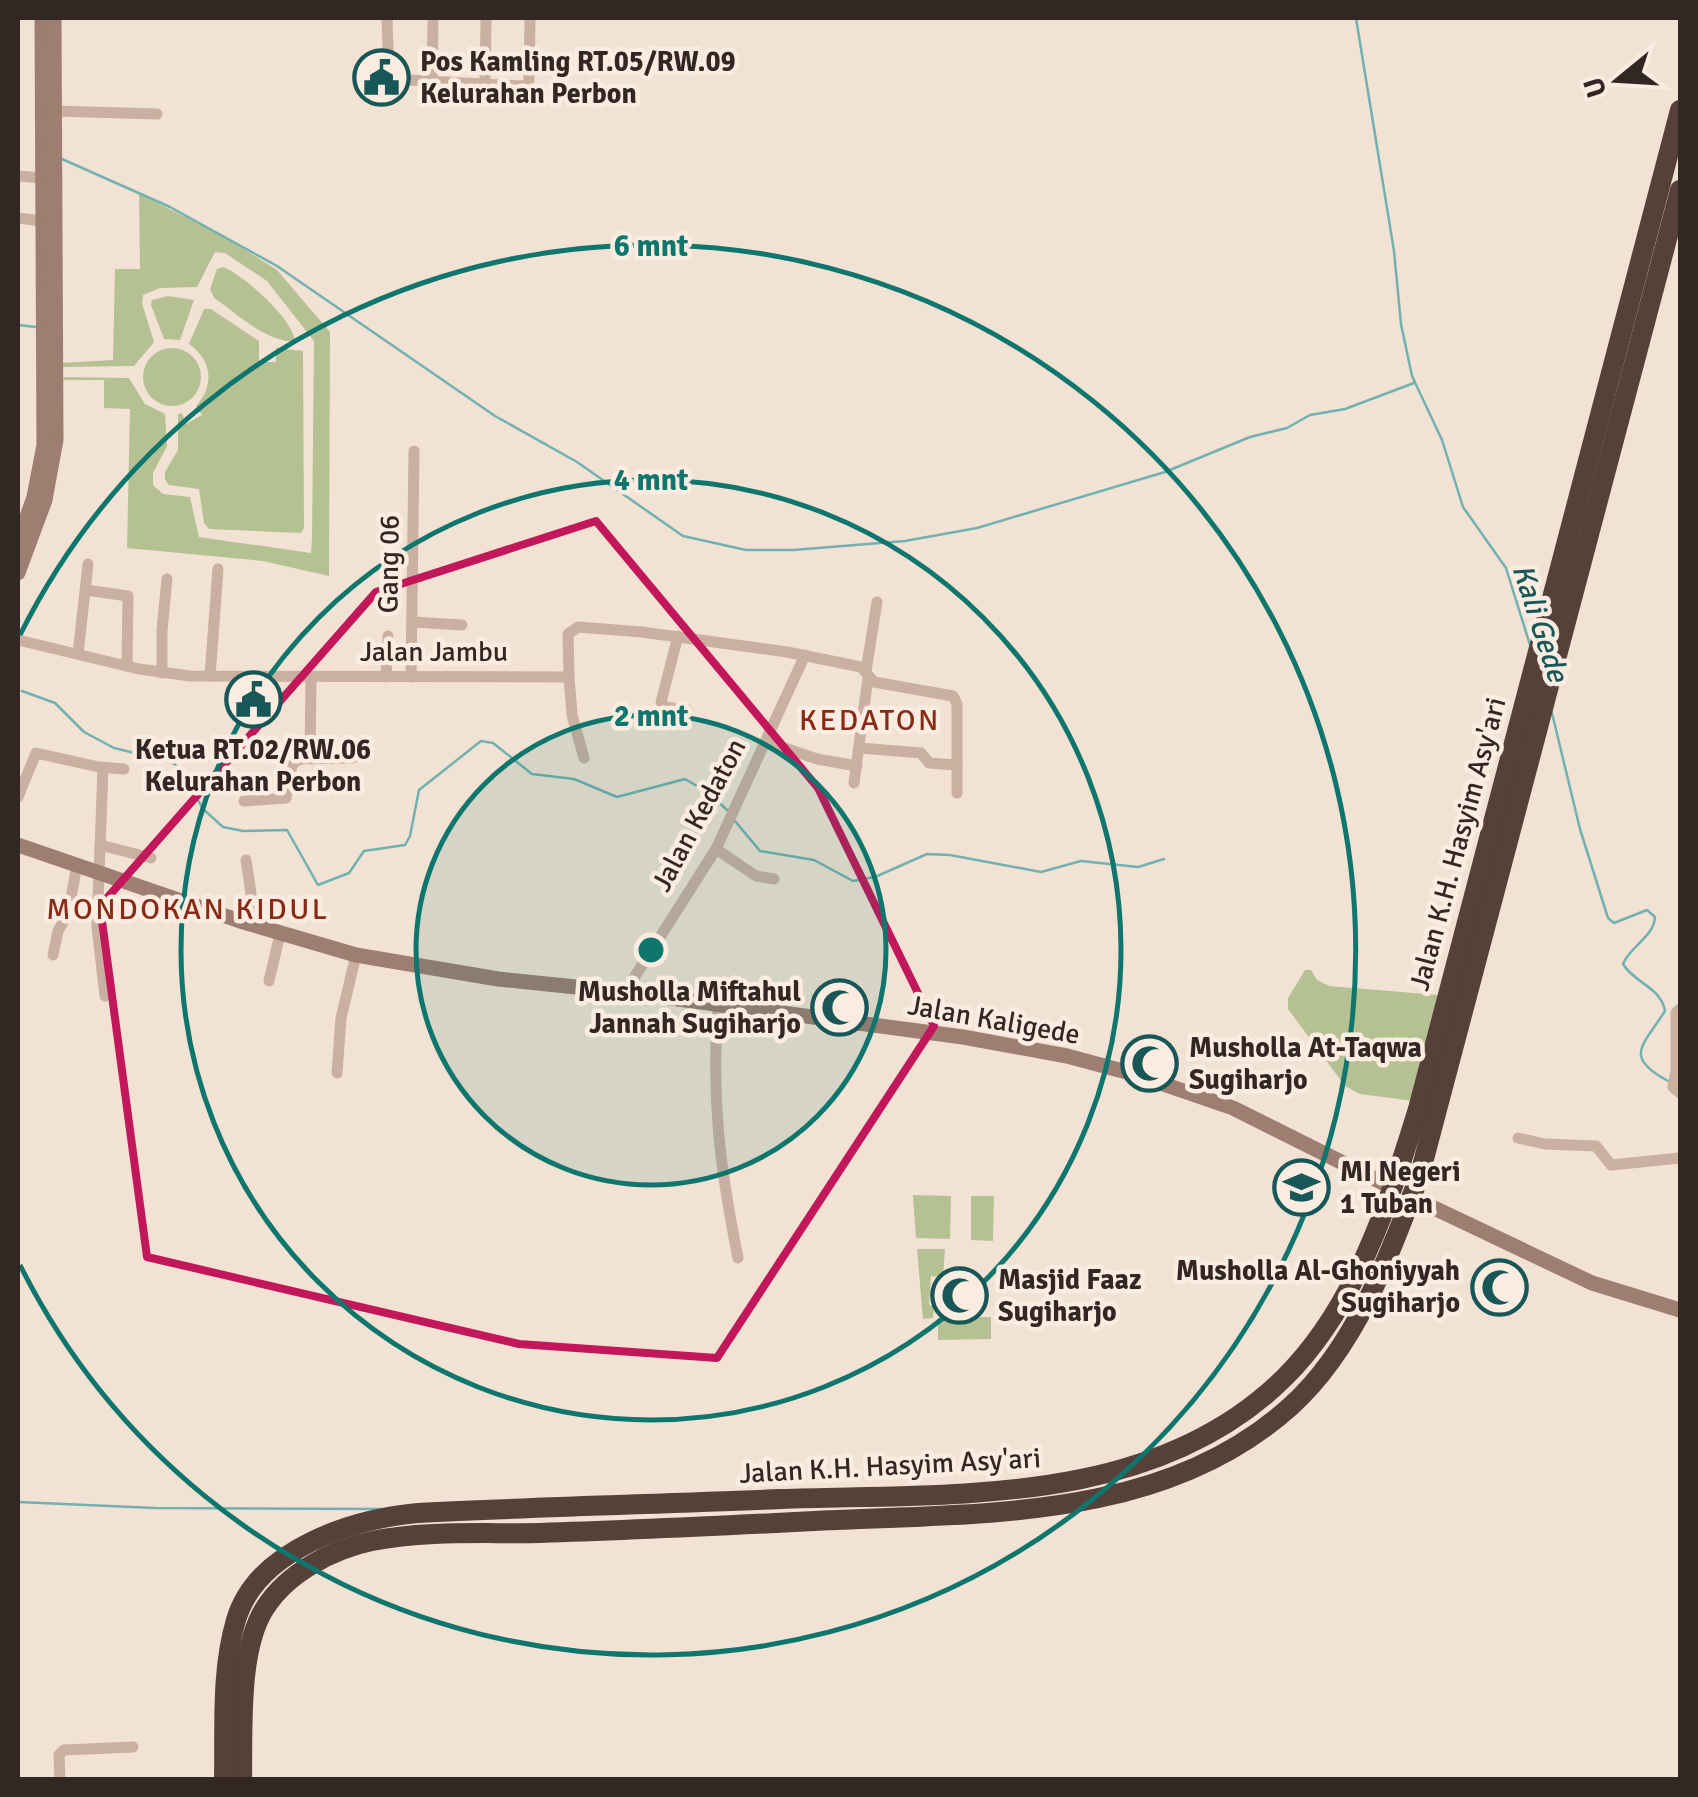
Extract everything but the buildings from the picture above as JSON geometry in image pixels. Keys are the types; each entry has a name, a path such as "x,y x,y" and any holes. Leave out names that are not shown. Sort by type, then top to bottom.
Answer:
{"highway":[{"name":"Jalan K.H. Hasyim Asy'ari","path":"224,1780 226,1683 236,1620 254,1588 348,1526 391,1516 1000,1491 1070,1482 1168,1453 1226,1422 1280,1382 1313,1345 1352,1282 1391,1188 1424,1084 1680,110"},
{"path":"1654,209 1656,217 1662,216 1680,150"},
{"name":"Jalan K.H. Hasyim Asy'ari","path":"242,1780 248,1664 255,1628 272,1597 307,1556 397,1538 1006,1512 1072,1504 1146,1486 1219,1456 1273,1420 1310,1385 1352,1326 1378,1276 1411,1198 1435,1124 1472,971 1680,190"},
{"path":"1424,1084 1437,1069 1464,962 1471,963 1472,971"},
{"path":"888,1495 876,1499 878,1506 988,1503 1006,1512"},
{"path":"731,1501 751,1510 868,1508 868,1514 859,1519"}],"street":[{"path":"18,573 52,473 48,153 42,18"},
{"path":"18,542 31,510 43,458 50,373 42,178 54,111 54,18"},
{"path":"387,18 388,78 486,85 528,84 530,18"},
{"path":"432,18 432,82"},
{"path":"486,18 486,85"},
{"path":"54,111 157,114"},
{"path":"18,176 42,178"},
{"path":"18,218 42,221"},
{"name":"Gang 06","path":"411,677 414,451"},
{"path":"78,654 88,564"},
{"path":"210,676 218,569"},
{"path":"162,674 167,579"},
{"path":"86,590 128,596 126,666"},
{"path":"854,783 876,602"},
{"path":"413,622 462,625"},
{"path":"584,758 573,721 569,677 568,636 574,627 678,636 804,655 953,696 958,793"},
{"path":"386,677 388,636"},
{"path":"678,636 661,702 664,707 687,710"},
{"name":"Jalan Jambu","path":"18,640 162,674 569,677"},
{"name":"Jalan Kedaton","path":"625,992 716,849 804,655"},
{"path":"310,758 311,677"},
{"path":"767,742 818,759 857,766"},
{"path":"860,748 921,753 928,763 957,765"},
{"path":"18,797 35,754 124,769"},
{"path":"244,801 286,798 292,765 299,759 353,758"},
{"path":"103,768 97,927 104,996"},
{"name":"Jalan Kaligede","path":"18,845 256,927 356,955 498,979 625,992 1034,1048 1103,1065 1233,1108 1391,1188"},
{"path":"100,845 151,858"},
{"path":"716,849 756,876 774,879"},
{"path":"246,860 256,927"},
{"path":"52,955 58,931 68,917 77,865"},
{"path":"269,981 280,934"},
{"path":"336,1072 341,1018 356,955"},
{"path":"718,1006 716,1129 738,1258"},
{"path":"1676,1086 1676,1013 1680,1009"},
{"path":"1518,1138 1545,1144 1596,1146 1612,1165 1680,1158"},
{"path":"1411,1198 1592,1283 1680,1310"},
{"path":"60,1780 58,1755 62,1751 133,1746"}],"highlighted area":[{"path":"596,521 818,788 934,1026 717,1358 519,1344 147,1257 100,906 376,592"}],"green space":[{"path":"139,194 220,234 277,270 330,332 329,576 263,561 127,548 130,409 104,408 104,380 62,380 65,377 129,378 145,404 165,414 167,446 153,473 153,485 163,494 190,497 199,537 311,553 312,538 314,341 267,281 225,253 215,252 197,287 160,288 143,295 154,342 134,366 63,367 62,363 113,360 115,269 140,269"},
{"path":"223,267 266,299 286,321 295,341 274,338 214,298 210,289 217,269"},
{"path":"168,296 194,300 180,340 164,339 151,305 152,300"},
{"path":"204,309 211,309 259,341 259,362 276,362 276,348 303,351 301,533 209,529 204,523 199,489 169,485 165,480 165,472 178,450 178,414 182,413 186,424 202,415 196,406 206,390 208,373 202,357 189,344"},
{"path":"172,348 192,357 201,377 192,397 172,406 152,397 143,377 152,357"},
{"path":"1305,970 1311,970 1317,980 1329,986 1438,995 1413,1101 1360,1094 1345,1086 1288,1009 1288,998"},
{"path":"913,1195 951,1196 950,1239 916,1238"},
{"path":"971,1196 994,1196 993,1241 971,1240"},
{"path":"917,1249 945,1249 943,1277 931,1276 929,1305 934,1306 933,1318 923,1319"},
{"path":"991,1317 991,1339 938,1340 938,1318"}],"waterway":[{"name":"Kali Gede","path":"1356,18 1412,376 1442,440 1463,507 1506,568 1530,645"},
{"path":"62,159 170,207 277,266 495,416 577,462 683,536 746,550 905,541 977,528 1165,472 1250,437 1287,428 1310,415 1345,409 1414,383"},
{"path":"18,325 36,327"},
{"path":"22,691 55,703 84,732 114,748 172,762 181,770 203,809 223,827 243,831 287,830 318,885 349,873 364,851 405,845 419,790 481,741 493,743 532,774 574,779 617,797 685,779 727,810"},
{"name":"Kali Gede","path":"1551,709 1580,829 1608,918 1614,923 1647,910 1655,917 1651,930 1623,964 1662,1003 1665,1011 1641,1050 1646,1065 1670,1082"},
{"path":"735,821 760,851 814,860 853,881 875,877 927,854 1041,872 1081,861 1138,867 1164,859"},
{"path":"18,1502 155,1508 381,1509"}],"place":[{"name":"Pos Kamling RT.05/RW.09 Kelurahan Perbon","path":"381,78"},
{"name":"Ketua RT.02/RW.06 Kelurahan Perbon","path":"253,699"},
{"name":"Musholla Miftahul Jannah Sugiharjo","path":"840,1008"},
{"name":"Musholla At-Taqwa Sugiharjo","path":"1150,1064"},
{"name":"MI Negeri 1 Tuban","path":"1301,1188"},
{"name":"Musholla Al-Ghoniyyah Sugiharjo","path":"1499,1287"},
{"name":"Masjid Faaz Sugiharjo","path":"959,1296"}],"district":[{"name":"KEDATON","path":"870,720"},
{"name":"MONDOKAN KIDUL","path":"188,909"}]}
